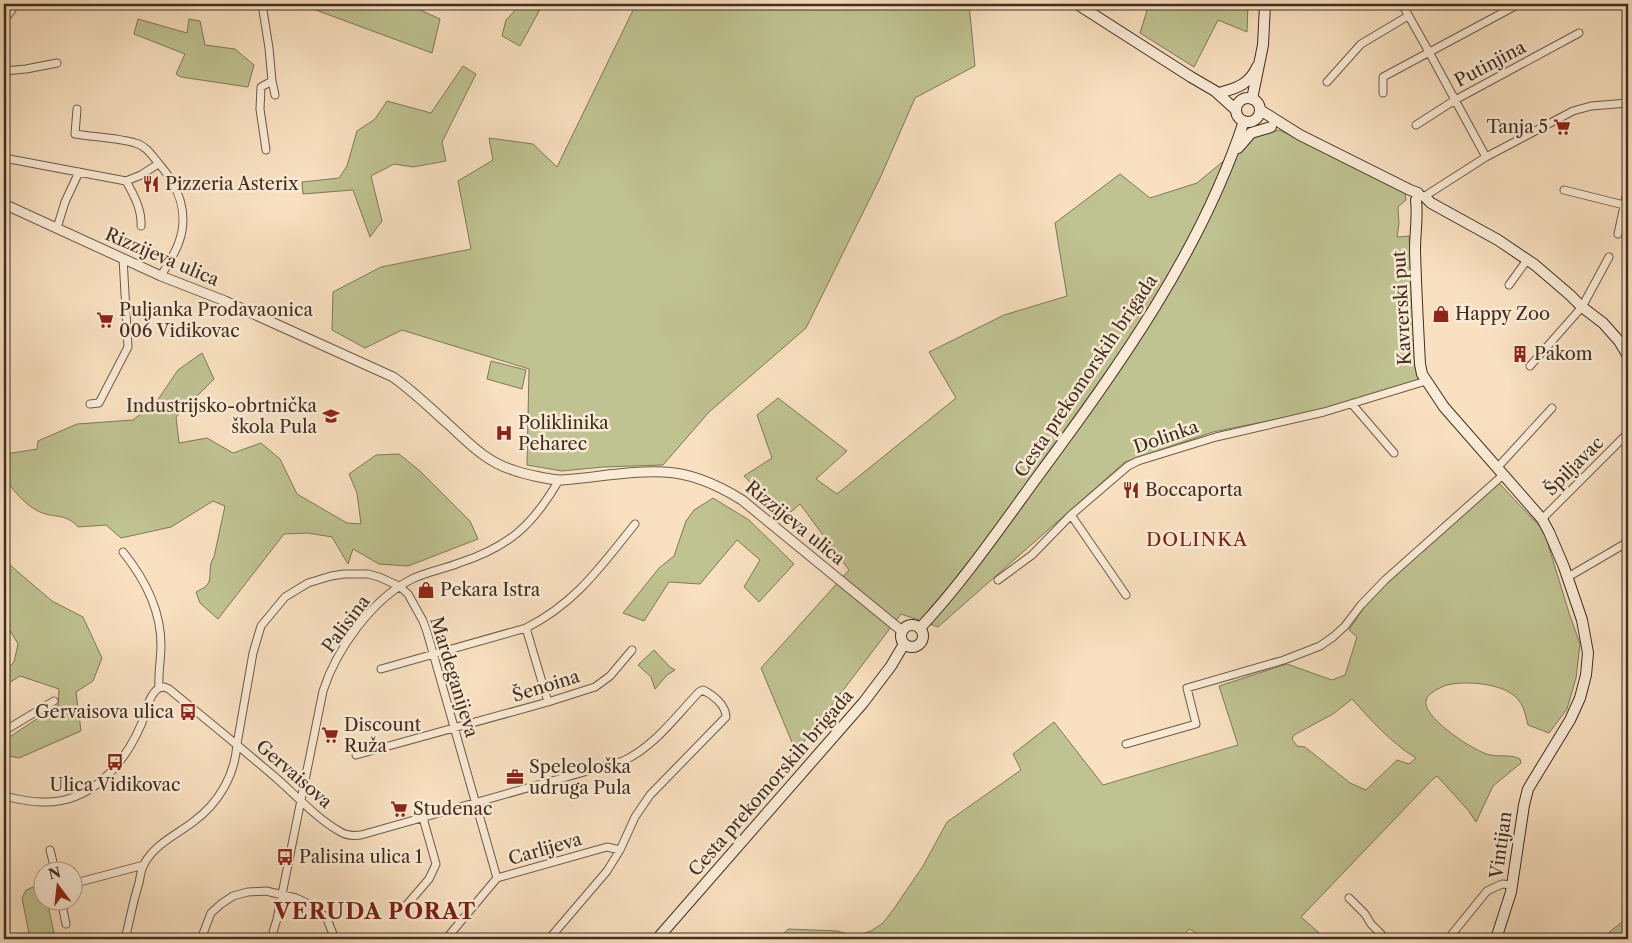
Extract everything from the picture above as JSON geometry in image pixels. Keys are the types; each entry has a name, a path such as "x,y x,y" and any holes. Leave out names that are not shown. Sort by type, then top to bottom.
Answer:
{"main road":[{"path":"1077,4 1191,77 1218,91 1259,104 1258,117 1250,121"},
{"path":"1236,110 1238,104 1247,99 1260,62 1263,45 1265,4"},
{"path":"1218,91 1234,89 1247,82 1260,62"},
{"path":"1218,91 1236,110 1238,117 1300,135"},
{"path":"1260,110 1300,135 1421,197 1498,240 1528,260 1603,323 1619,341 1628,356"},
{"name":"Cesta prekomorskih brigada","path":"920,628 944,601 1061,445 1168,286 1208,214 1250,121"},
{"path":"1233,155 1251,133 1272,127"},
{"name":"Kavrerski put","path":"1421,197 1415,248 1416,294 1422,374 1444,407 1542,519 1550,532 1568,577 1586,636 1588,653 1580,698 1570,720 1547,759"},
{"path":"912,625 920,628 923,636 920,644 912,648 904,644 900,636 907,626 912,625"},
{"name":"Cesta prekomorskih brigada","path":"657,939 863,703 891,666 904,644"},
{"name":"Vintijan","path":"1496,939 1512,885 1528,789 1547,759"}],"street":[{"path":"4,20 12,10 11,4"},
{"path":"262,4 274,95"},
{"path":"1402,4 1486,157"},
{"path":"1383,93 1383,77 1519,4"},
{"path":"1327,82 1361,44 1408,16"},
{"name":"Putinjina","path":"1416,124 1455,100 1580,33"},
{"path":"4,70 26,69 57,63"},
{"path":"266,150 260,109 261,87 272,81"},
{"path":"1421,197 1486,157 1573,111 1591,106 1628,103"},
{"path":"77,109 74,134 136,143 151,152 178,192 184,218 179,242 161,276"},
{"path":"4,158 126,181 141,176 158,164"},
{"path":"57,228 65,202 79,172"},
{"path":"126,181 134,195 142,218 142,226"},
{"path":"1618,234 1628,188"},
{"path":"1564,190 1624,205"},
{"name":"Rizzijeva ulica","path":"4,204 161,276 225,301 393,377 412,391 476,450 494,462 513,470 559,480 611,474 663,472 685,474 724,489 748,504 902,631"},
{"path":"1620,225 1627,228"},
{"path":"1530,366 1582,307 1609,257"},
{"path":"90,404 99,404 128,347 122,258"},
{"path":"1509,285 1528,260"},
{"name":"Dolinka","path":"998,580 1032,555 1071,516 1128,466 1138,461 1216,437 1300,419 1426,381"},
{"path":"1352,404 1394,453"},
{"path":"1126,744 1196,724 1187,688 1284,660 1320,646 1333,637 1385,580 1500,472 1552,408"},
{"name":"Špiljavac","path":"1542,519 1628,433"},
{"name":"Palisina","path":"271,939 282,895 323,691 329,674 348,640 360,624 399,586 413,578 462,562 499,546 525,528 533,520 559,480"},
{"path":"1071,516 1126,595"},
{"path":"381,669 526,628 542,620 571,599 583,587 635,524"},
{"path":"1568,577 1628,542"},
{"path":"4,796 30,802 52,802 73,798 97,785 107,777 122,760 142,725 153,695 159,688 161,644 158,623 148,590 141,576 123,552"},
{"name":"Mardeganijeva","path":"144,865 164,841 207,811 217,799 231,772 236,759 253,653 261,626 286,597 308,583 344,574 368,574 399,586 408,594 423,621 497,878"},
{"path":"526,628 548,702"},
{"name":"Šenoina","path":"356,755 548,702 595,687 603,682 632,650"},
{"name":"Gervaisova","path":"159,688 169,689 237,744 289,789 301,802 338,831 348,835 361,835 633,757 650,744 703,690 723,706 726,717 650,794 635,817 620,850"},
{"path":"4,728 9,728 54,701"},
{"path":"404,908 429,879 436,864 423,818"},
{"name":"Carlijeva","path":"446,939 497,878 607,846 620,850"},
{"path":"50,850 52,860"},
{"path":"549,939 607,871 620,850"},
{"path":"82,881 144,865 125,939"},
{"path":"1448,939 1488,891 1502,884 1512,885"},
{"path":"201,939 206,921 211,913 233,896 260,891 296,898 315,907 327,919 335,939"},
{"path":"1349,898 1386,939"},
{"path":"63,910 66,924"}],"green space":[{"path":"289,4 407,4 440,19 432,53 313,9"},
{"path":"521,4 543,4 520,46 502,36 506,20"},
{"path":"636,4 969,4 975,66 915,98 881,176 806,328 709,412 663,465 603,467 562,471 527,465 529,369 402,330 365,348 332,330 333,292 381,267 471,249 458,181 493,160 489,138 533,144 557,167"},
{"path":"1149,4 1248,4 1247,32 1218,20 1194,67 1140,33"},
{"path":"138,19 187,33 189,19 200,21 205,45 235,49 254,65 248,87 181,77 176,74 185,54 134,34"},
{"path":"463,66 476,74 442,142 446,161 413,167 394,164 371,176 382,221 370,237 353,190 303,194 302,182 339,178 347,166 357,131 375,119 387,101 431,113"},
{"path":"1279,130 1335,156 1405,193 1406,200 1398,207 1399,224 1397,237 1409,236 1418,380 1317,411 1213,432 1125,462 938,627 901,614 796,752 761,668 849,570 800,504 784,518 744,476 772,458 757,415 778,398 847,451 816,479 837,494 956,398 929,352 1004,315 1067,296 1055,223 1120,174 1150,198 1197,183 1250,139"},
{"path":"202,353 214,379 176,417 179,443 207,438 233,453 261,443 280,459 297,494 347,523 361,524 357,493 349,474 376,455 399,454 420,471 470,521 478,539 408,566 379,564 353,549 348,564 332,537 308,533 284,534 218,619 200,603 196,592 205,587 209,582 211,564 225,506 213,501 171,527 121,538 106,525 78,527 64,517 38,511 23,501 4,477 6,454 37,449 38,441 77,424 133,420 157,401 178,370"},
{"path":"491,361 526,370 522,389 487,379"},
{"path":"1499,483 1544,531 1580,644 1576,678 1567,709 1549,733 1528,725 1519,700 1512,694 1497,687 1469,683 1451,684 1439,688 1427,697 1428,711 1463,742 1490,755 1517,757 1521,763 1493,786 1476,822 1468,810 1437,776 1433,779 1301,917 1326,939 1208,939 1189,929 1181,939 778,939 788,929 837,931 855,936 871,931 883,923 923,866 947,822 1021,770 1013,754 1054,722 1103,785 1238,745 1219,686 1287,664 1332,680 1345,675 1357,637 1349,630 1369,599","holes":["1352,699 1390,738 1416,758 1409,764 1397,760 1366,790 1350,783 1305,747 1297,746 1292,739 1294,735 1333,714"]},
{"path":"713,498 749,520 794,564 759,602 744,587 760,560 737,540 700,584 669,582 644,621 623,613 659,568 674,556 686,521 694,510"},
{"path":"4,560 52,601 83,617 102,658 93,681 76,692 81,731 19,758 4,755 4,736 11,736 58,705 59,689 20,676 4,686 4,672 14,662 18,644 9,629 8,609 4,600"},
{"path":"654,650 675,670 667,675 655,689 651,677 638,665"},
{"path":"32,887 32,910 49,910 55,937 30,939 22,898 26,890"},
{"path":"1628,917 1628,939 1601,939"}],"place":[{"name":"Tanja 5","path":"1562,127"},
{"name":"Pizzeria Asterix","path":"151,184"},
{"name":"Happy Zoo","path":"1441,314"},
{"name":"Puljanka Prodavaonica 006 Vidikovac","path":"105,320"},
{"name":"Pakom","path":"1520,354"},
{"name":"Industrijsko-obrtnička škola Pula","path":"331,416"},
{"name":"Poliklinika Peharec","path":"504,433"},
{"name":"Boccaporta","path":"1131,490"},
{"name":"Pekara Istra","path":"426,590"},
{"name":"Gervaisova ulica","path":"188,712"},
{"name":"Discount Ruža","path":"330,735"},
{"name":"Ulica Vidikovac","path":"115,762"},
{"name":"Speleološka udruga Pula","path":"515,777"},
{"name":"Studenac","path":"399,809"},
{"name":"Palisina ulica 1","path":"285,857"}],"district":[{"name":"DOLINKA","path":"1197,539"},
{"name":"VERUDA PORAT","path":"375,911"}]}
